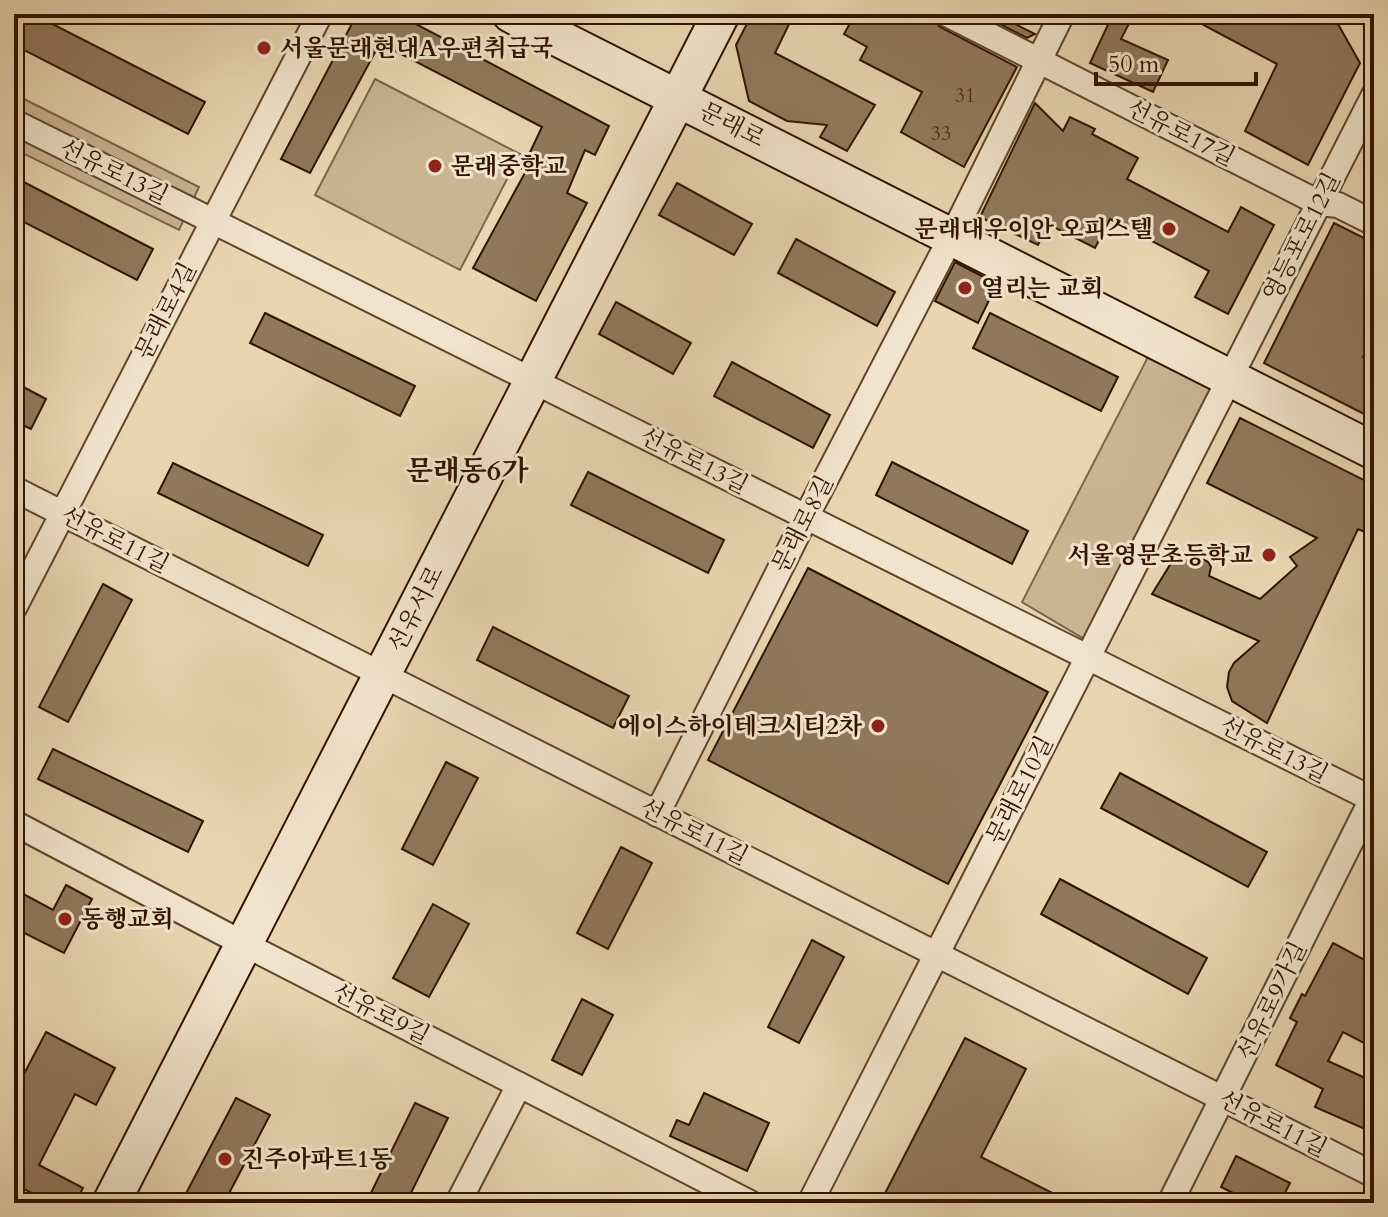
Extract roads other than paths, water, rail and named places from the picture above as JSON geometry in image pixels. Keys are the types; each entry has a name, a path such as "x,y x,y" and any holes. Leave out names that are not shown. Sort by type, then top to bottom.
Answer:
{"street":[{"name":"문래로4길","path":"14,608 320,14"},
{"name":"문래로","path":"511,14 1374,451"},
{"name":"선유서로","path":"111,1203 721,14"},
{"name":"선유로17길","path":"947,14 1319,203 1338,205 1374,223"},
{"path":"952,235 1062,14"},
{"name":"영등포로12길","path":"1230,378 1374,95"},
{"name":"선유로13길","path":"14,122 1373,799"},
{"name":"문래로8길","path":"657,814 952,235"},
{"name":"문래로10길","path":"810,1203 1230,378"},
{"name":"선유로11길","path":"14,489 1374,1175"},
{"name":"선유로9가길","path":"1170,1203 1373,799"},
{"name":"선유로9길","path":"14,823 750,1203"},
{"path":"458,1203 519,1085"}],"place":[{"name":"서울문래현대A우편취급국","path":"264,48"},
{"name":"문래중학교","path":"435,166"},
{"name":"문래대우이안 오피스텔","path":"1169,229"},
{"name":"열리는 교회","path":"965,288"},
{"name":"서울영문초등학교","path":"1269,555"},
{"name":"에이스하이테크시티2차","path":"878,726"},
{"name":"동행교회","path":"65,919"},
{"name":"진주아파트1동","path":"225,1159"}],"district":[{"name":"문래동6가","path":"467,471"}]}
